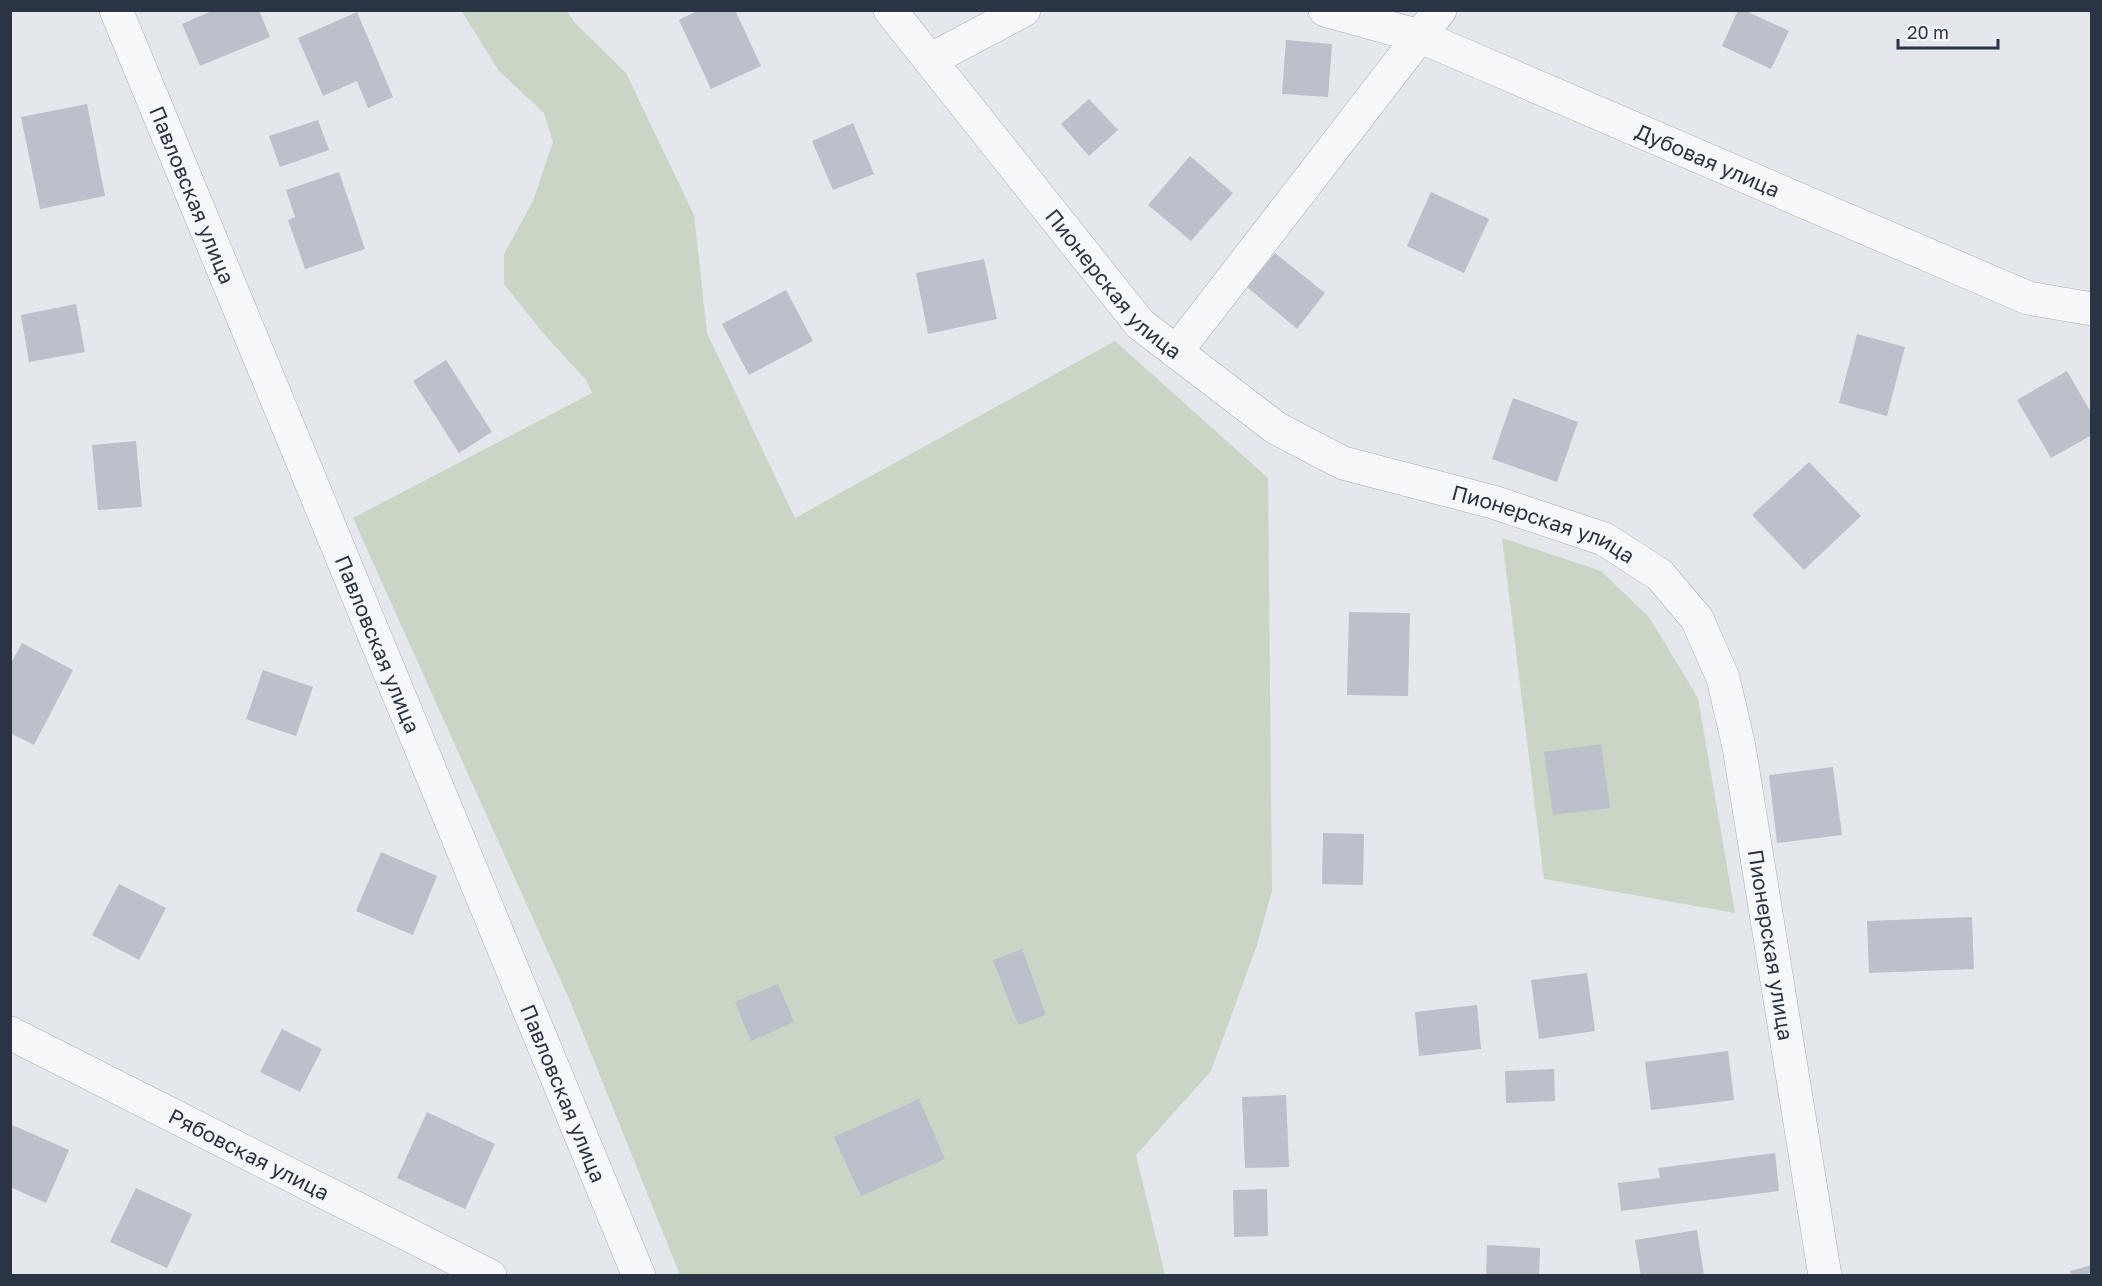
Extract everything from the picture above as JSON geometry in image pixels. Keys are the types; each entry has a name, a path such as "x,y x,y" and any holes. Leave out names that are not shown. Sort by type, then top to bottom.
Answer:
{"street":[{"name":"Павловская улица","path":"116,10 639,1275"},
{"name":"Пионерская улица","path":"890,10 1140,324 1276,428 1343,463 1493,502 1604,540 1660,575 1697,619 1723,678 1738,747 1825,1275"},
{"path":"930,60 1024,10"},
{"name":"Дубовая улица","path":"1325,10 1419,36 2028,297 2091,309"},
{"path":"1176,352 1440,10"},
{"name":"Рябовская улица","path":"10,1033 490,1275"}],"green space":[{"path":"461,10 567,11 574,22 626,73 694,215 707,333 795,518 1115,341 1268,478 1272,891 1257,945 1211,1071 1136,1155 1165,1275 680,1275 570,1001 353,518 592,393 586,380 543,333 504,284 504,254 533,201 553,142 544,113 499,71"},
{"path":"1502,538 1601,571 1649,617 1698,698 1735,913 1544,879"}],"building":[{"path":"214,10 259,10 270,37 200,66 182,24"},
{"path":"699,10 735,10 761,66 711,89 679,20"},
{"path":"1738,10 1744,10 1789,31 1771,69 1722,46"},
{"path":"357,12 393,97 368,108 357,81 323,96 298,38"},
{"path":"1286,40 1332,44 1328,97 1282,94"},
{"path":"1089,99 1118,130 1089,156 1061,124"},
{"path":"87,104 105,196 40,209 21,117"},
{"path":"318,120 329,150 280,167 269,136"},
{"path":"853,123 874,174 833,190 812,141"},
{"path":"1190,156 1233,193 1191,241 1148,205"},
{"path":"339,172 365,249 305,269 288,220 295,217 286,190"},
{"path":"1431,192 1489,219 1464,273 1407,246"},
{"path":"1275,253 1325,293 1297,329 1247,287"},
{"path":"984,259 997,319 928,334 916,273"},
{"path":"786,290 813,341 749,375 722,324"},
{"path":"76,304 85,352 29,362 21,315"},
{"path":"1857,334 1905,347 1887,416 1839,403"},
{"path":"446,360 492,432 459,453 413,381"},
{"path":"2067,371 2092,414 2092,435 2051,458 2017,400"},
{"path":"1513,398 1578,422 1557,482 1492,459"},
{"path":"136,441 142,507 98,510 92,445"},
{"path":"1809,462 1861,516 1804,570 1752,515"},
{"path":"1349,612 1410,613 1408,696 1347,695"},
{"path":"22,643 73,670 34,745 10,733 10,665"},
{"path":"263,670 313,687 296,736 246,719"},
{"path":"1601,744 1610,808 1553,815 1544,752"},
{"path":"1833,767 1842,835 1777,843 1769,775"},
{"path":"1323,833 1364,834 1363,885 1322,884"},
{"path":"381,852 437,876 413,935 356,911"},
{"path":"119,884 166,908 139,960 92,935"},
{"path":"1972,917 1974,969 1869,973 1867,921"},
{"path":"1022,949 1046,1015 1018,1025 993,960"},
{"path":"1587,973 1595,1031 1539,1039 1531,980"},
{"path":"778,984 794,1022 751,1041 735,1002"},
{"path":"1477,1005 1481,1049 1419,1056 1415,1012"},
{"path":"282,1029 322,1049 300,1092 260,1072"},
{"path":"1728,1051 1734,1100 1651,1110 1645,1062"},
{"path":"1554,1069 1555,1101 1506,1103 1505,1071"},
{"path":"1286,1095 1289,1167 1245,1168 1242,1097"},
{"path":"919,1099 945,1159 861,1196 834,1137"},
{"path":"427,1112 495,1144 465,1209 397,1178"},
{"path":"10,1124 69,1150 46,1203 10,1187"},
{"path":"1775,1153 1779,1191 1621,1211 1618,1183 1660,1178 1658,1168"},
{"path":"136,1188 192,1214 167,1268 110,1242"},
{"path":"1267,1189 1268,1236 1234,1237 1233,1190"},
{"path":"1697,1230 1704,1275 1641,1276 1635,1240"},
{"path":"1487,1245 1540,1248 1539,1276 1486,1276"},
{"path":"2092,1265 2092,1276 2071,1276 2070,1271"}]}
